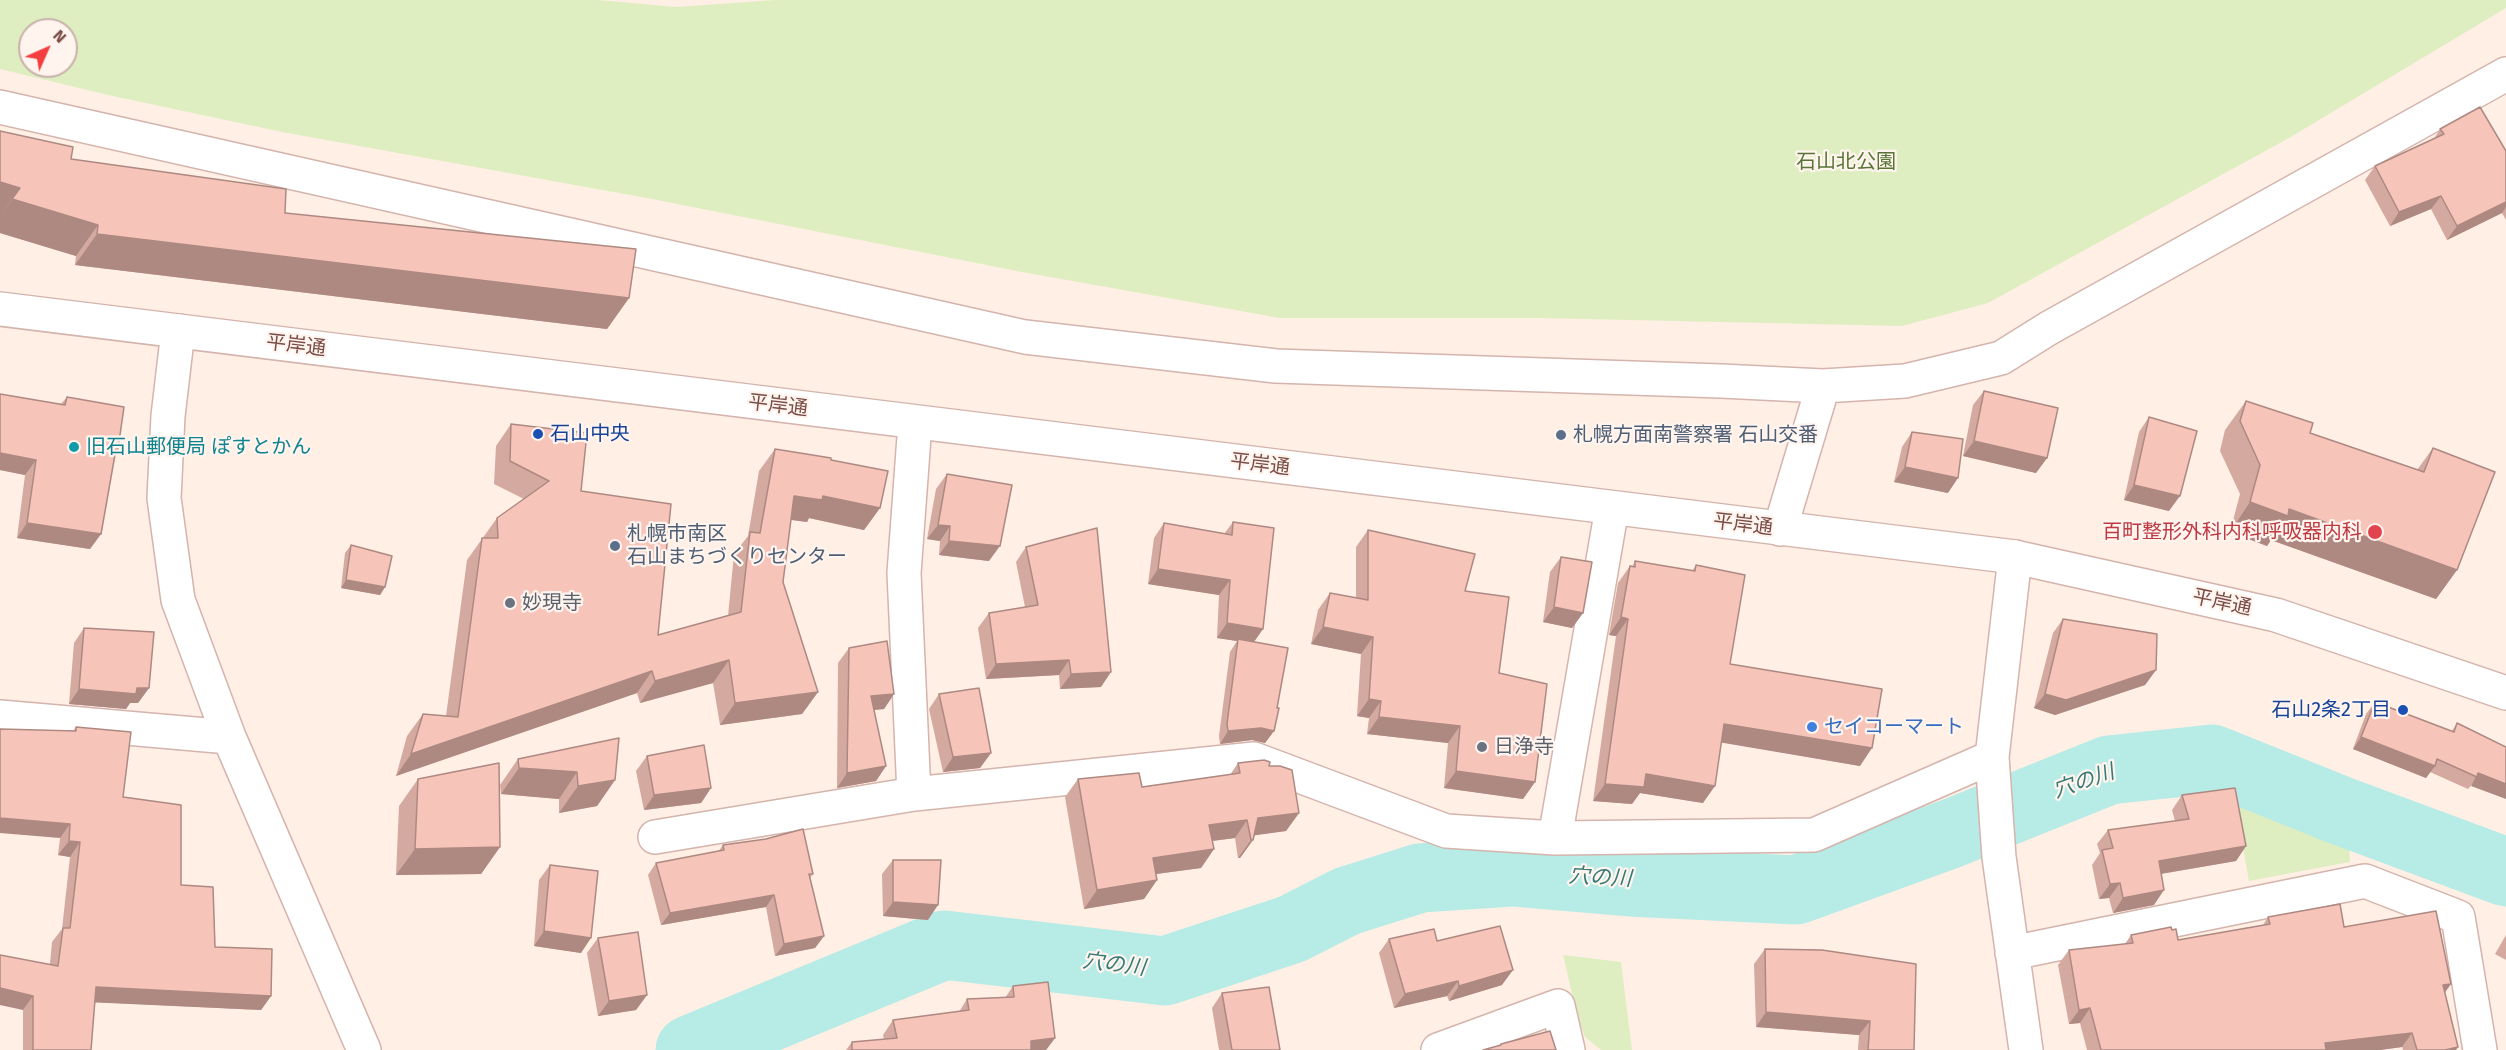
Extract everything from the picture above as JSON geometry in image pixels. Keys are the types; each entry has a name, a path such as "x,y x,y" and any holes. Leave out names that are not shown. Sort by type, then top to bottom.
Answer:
{"street":[{"path":"0,107 1024,337 1276,366 1823,386 1905,381 2001,358 2049,328 2506,74"},
{"name":"平岸通","path":"0,309 2015,558 2276,615 2506,693"},
{"path":"178,331 168,416 164,498 178,600 229,737 364,1050"},
{"path":"1780,530 1823,386"},
{"path":"914,794 904,573 915,423"},
{"path":"1555,838 1612,508"},
{"path":"2015,558 1993,771 1999,857 2026,1050"},
{"path":"0,717 229,737"},
{"path":"655,837 914,794 1254,759 1446,831 1555,838 1814,836 1993,771"},
{"path":"2012,953 2366,881 2458,916 2480,1050"},
{"path":"1438,1050 1558,1006 1568,1050"}],"green space":[{"name":"石山北公園","path":"0,0 598,0 676,7 775,0 2506,0 2506,8 2289,138 1988,303 1902,326 1539,318 1280,318 1022,272 652,199 282,132 37,78 78,78 78,18 18,18 18,73 0,69"},
{"path":"2234,799 2349,843 2350,862 2249,881"},
{"path":"1563,955 1621,962 1632,1050 1601,1050 1585,1037 1576,1011"}],"building":[{"path":"2480,107 2506,151 2506,202 2457,226 2441,196 2399,212 2375,166 2444,134 2440,129"},
{"path":"0,131 73,147 71,159 286,189 285,213 636,249 629,298 97,234 98,225 12,199 20,188 0,182"},
{"path":"1984,391 2058,408 2047,458 1974,441"},
{"path":"0,394 65,405 67,397 124,407 101,534 27,523 36,460 0,453"},
{"path":"2246,401 2313,423 2310,433 2424,472 2433,448 2495,472 2457,570 2289,509 2288,516 2250,502 2260,465 2240,421"},
{"path":"2149,417 2197,431 2180,496 2134,485"},
{"path":"511,424 587,433 581,491 671,504 658,635 741,612 750,532 760,533 775,449 831,458 831,460 888,471 880,508 823,496 822,500 794,496 783,582 818,692 735,703 729,660 655,681 652,671 411,754 423,714 458,717 482,538 498,538 497,518 549,481 510,461"},
{"path":"1912,432 1963,439 1958,478 1905,467"},
{"path":"947,474 1012,485 1000,546 949,541 950,526 938,525"},
{"path":"1233,522 1274,528 1263,629 1227,623 1230,580 1158,569 1164,523 1232,535"},
{"path":"1097,528 1111,672 1071,674 1069,660 996,664 989,613 1038,605 1026,547"},
{"path":"1368,530 1475,554 1465,591 1509,597 1499,673 1547,684 1535,782 1456,771 1460,726 1379,717 1381,701 1369,699 1373,637 1323,627 1330,593 1368,600"},
{"path":"351,545 392,556 385,587 346,580"},
{"path":"1561,557 1592,562 1583,613 1554,607"},
{"path":"1635,561 1695,571 1696,565 1745,575 1730,664 1882,689 1872,748 1724,724 1715,786 1646,774 1644,787 1605,784 1628,619 1621,617 1630,566 1635,567"},
{"path":"2063,619 2157,634 2156,670 2066,700 2045,694"},
{"path":"84,628 154,632 149,688 137,688 136,694 79,689"},
{"path":"1238,639 1288,648 1274,731 1261,728 1228,731"},
{"path":"887,641 894,694 871,696 886,766 847,773 849,648"},
{"path":"979,688 991,753 953,757 939,694"},
{"path":"2375,702 2454,732 2457,723 2506,747 2506,784 2478,773 2477,777 2437,759 2435,766 2361,737"},
{"path":"76,727 131,732 123,797 181,805 181,885 213,887 215,947 272,949 271,996 96,987 91,1050 33,1050 33,996 0,988 0,955 58,966 63,928 70,928 80,842 69,841 70,824 0,818 0,729 76,731"},
{"path":"619,738 615,780 578,786 577,772 519,768 518,759"},
{"path":"704,745 711,788 654,795 647,756"},
{"path":"1264,760 1270,762 1269,766 1280,766 1292,770 1299,813 1258,818 1253,840 1251,840 1247,820 1209,825 1214,849 1153,858 1157,880 1097,890 1078,779 1139,773 1142,787 1240,773 1238,763"},
{"path":"499,763 500,847 415,849 418,779"},
{"path":"2235,788 2246,846 2159,861 2164,890 2123,898 2120,883 2110,884 2102,850 2113,848 2108,830 2189,819 2182,795"},
{"path":"803,829 813,874 809,874 824,936 784,944 774,895 670,913 656,863 724,850 723,845 766,839"},
{"path":"893,860 941,860 938,905 893,902"},
{"path":"550,865 598,871 591,938 544,931"},
{"path":"2340,904 2344,927 2436,911 2451,984 2443,985 2458,1047 2445,1050 2417,1050 2412,1033 2325,1043 2326,1050 2101,1050 2090,1008 2079,1010 2069,950 2133,943 2131,935 2171,927 2172,930 2176,929 2178,940 2270,924 2268,917"},
{"path":"1500,926 1513,970 1459,986 1458,981 1405,994 1389,939 1434,929 1437,941"},
{"path":"638,932 647,995 609,1001 598,938"},
{"path":"1765,949 1822,950 1916,964 1914,1050 1868,1050 1870,1021 1766,1012"},
{"path":"1048,982 1055,1038 1031,1041 1031,1050 852,1050 852,1042 897,1038 893,1020 969,1010 967,999 1014,997 1013,986"},
{"path":"1269,987 1280,1050 1232,1050 1222,993"},
{"path":"1550,1031 1556,1050 1483,1050 1501,1044"}],"waterway":[{"name":"穴の川","path":"690,1050 944,945 1165,971 1292,929 1347,901 1420,878 1512,872 1629,882 1796,890 1950,834 2109,770 2212,759 2339,810 2506,872"}],"place":[{"name":"石山中央","path":"538,434"},
{"name":"札幌方面南警察署 石山交番","path":"1561,435"},
{"name":"旧石山郵便局 ぽすとかん","path":"74,447"},
{"name":"百町整形外科内科呼吸器内科","path":"2375,532"},
{"name":"札幌市南区 石山まちづくりセンター","path":"615,546"},
{"name":"妙現寺","path":"510,603"},
{"name":"石山2条2丁目","path":"2403,710"},
{"name":"セイコーマート","path":"1812,727"},
{"name":"日浄寺","path":"1482,747"}]}
